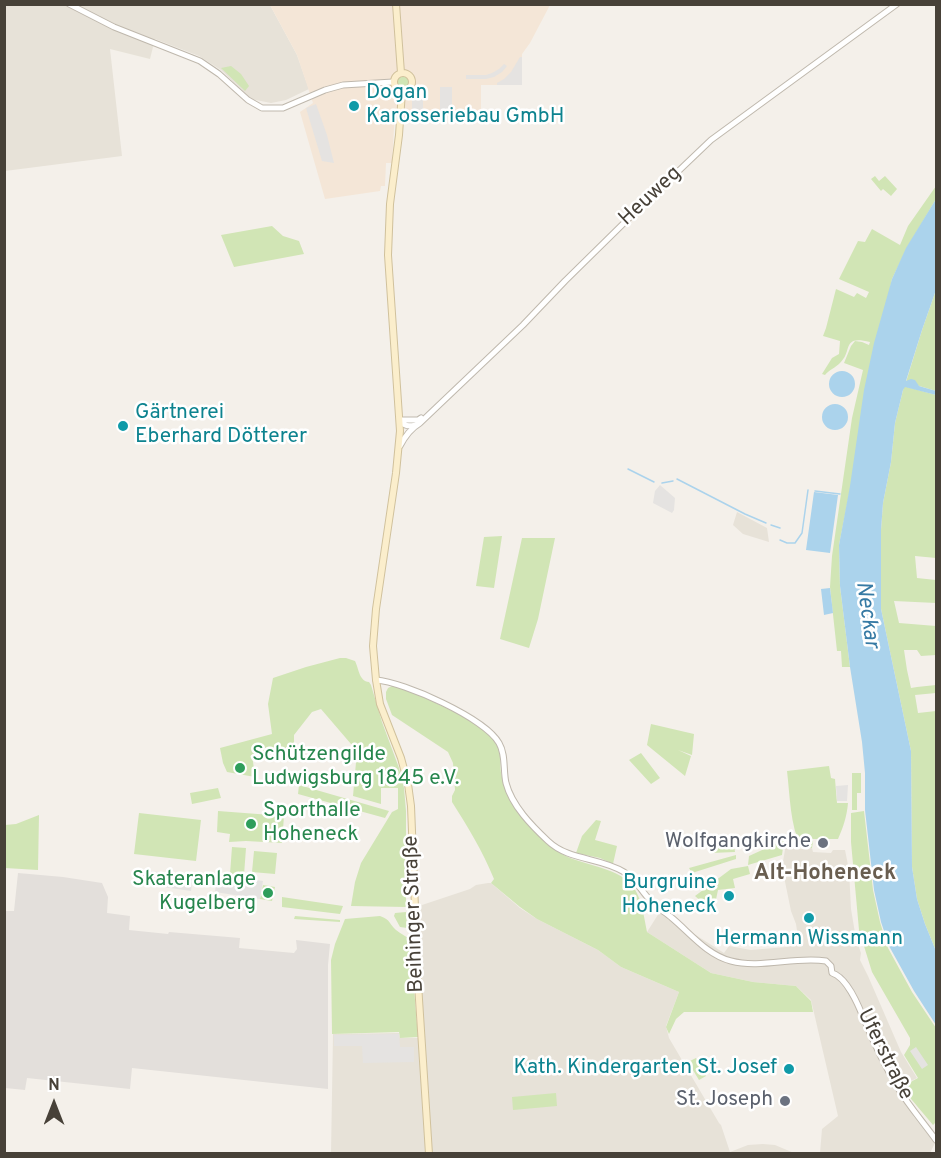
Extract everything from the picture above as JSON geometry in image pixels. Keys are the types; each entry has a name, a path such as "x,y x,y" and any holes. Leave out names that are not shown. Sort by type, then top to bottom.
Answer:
{"main road":[{"path":"396,4 401,73"},
{"path":"401,73 409,75 412,83 409,89 402,91 395,87 393,82 401,73"},
{"name":"Beihinger Straße","path":"402,91 399,135 388,217 388,255 400,420 399,449 373,632 373,658 380,704 404,769 411,806 418,984 429,1154"}],"street":[{"path":"69,4 108,24 200,61 219,74 248,100 262,108 283,108 343,85 393,82"},
{"name":"Heuweg","path":"399,449 406,435 416,425 524,325 611,236 711,140 897,4"},
{"path":"400,420 418,420 427,415"},
{"path":"400,420 407,426 416,425"},
{"name":"Uferstraße","path":"376,680 407,687 458,711 487,730 498,741 501,748 506,782 515,803 550,842 563,851 582,858 600,861 631,876 656,907 712,951 729,960 742,963 789,960 826,961 831,966 832,973 837,975 855,998 898,1088 914,1113 936,1140"}],"shaded area":[{"path":"4,5 270,5 297,55 309,89 286,100 271,103 251,99 221,70 199,56 155,39 150,59 110,49 122,156 5,171"},
{"path":"270,5 550,5 522,54 522,85 481,85 481,111 395,111 392,163 386,163 385,186 381,186 380,191 325,199 300,112 313,103 297,55"},
{"path":"522,57 522,85 497,85 511,72"},
{"path":"504,64 507,66 494,77 466,79 466,75 492,73"},
{"path":"440,87 452,87 452,111 440,111"},
{"path":"412,95 423,95 423,111 412,111"},
{"path":"316,104 334,163 322,161 306,108"},
{"path":"660,485 675,498 672,513 653,503 655,491"},
{"path":"737,512 767,528 769,542 743,534 733,525"},
{"path":"848,785 847,801 837,801 836,786"},
{"path":"786,844 795,844 800,849 812,848 813,852 831,853 833,850 845,850 849,870 851,909 861,953 860,960 901,1052 917,1078 898,1088 914,1117 935,1143 930,1153 820,1153 822,1129 838,1116 811,1000 796,986 753,982 711,973 647,932 661,910 724,953 729,946 751,950 786,947 795,943 798,937 796,924 782,867"},
{"path":"137,869 193,877 191,891 135,883"},
{"path":"18,873 102,883 108,897 107,913 130,916 129,930 240,938 239,948 294,953 297,949 296,940 330,944 328,1089 132,1068 130,1089 27,1078 25,1090 5,1088 5,911 14,911"},
{"path":"217,874 263,881 260,899 215,892"},
{"path":"491,883 520,908 537,919 598,950 621,967 679,992 666,1026 669,1038 721,1125 730,1152 748,1145 763,1144 775,1145 794,1153 331,1154 333,1034 399,1033 400,1038 422,1038 418,984 419,906 476,885"},
{"path":"399,1034 400,1047 414,1047 414,1062 363,1063 362,1046 334,1046 334,1035"},
{"path":"916,1047 928,1065 922,1069 910,1051"}],"green space":[{"path":"231,66 241,74 249,86 245,91 221,68"},
{"path":"402,75 407,77 409,82 407,87 402,89 397,87 395,82 397,77"},
{"path":"875,176 879,181 885,176 897,189 891,196 883,189 881,191 871,179"},
{"path":"936,186 936,199 892,279 839,545 840,586 850,667 842,667 841,651 837,651 830,587 832,556 852,418 863,370 844,363 855,341 851,342 838,365 825,375 822,374 832,358 839,354 840,341 823,336 836,289 854,297 857,293 866,298 869,292 839,279 858,241 865,242 872,229 900,245 908,226","holes":["855,341 870,342 869,345"]},
{"path":"272,226 283,236 299,241 304,254 234,267 221,235"},
{"path":"936,290 936,391 906,382"},
{"path":"904,386 936,395 936,558 915,556 917,578 936,580 936,603 894,601 899,623 936,626 936,655 921,656 917,650 904,650 911,688 936,685 936,693 915,695 918,713 936,711 936,951 917,899 912,867 911,751 881,609 883,503 891,462 895,423"},
{"path":"502,536 494,588 476,586 484,537"},
{"path":"522,538 555,538 538,619 529,648 500,639"},
{"path":"340,658 355,661 361,677 371,685 399,768 406,811 406,907 351,906 361,863 392,812 398,809 398,788 381,788 381,804 353,796 357,751 321,709 312,712 294,735 294,749 252,754 255,777 227,772 223,763 220,748 272,734 268,704 273,678"},
{"path":"392,686 401,687 450,710 486,731 499,748 504,784 528,823 544,841 560,853 611,871 628,881 639,898 647,932 711,973 753,982 796,986 811,1001 813,1012 684,1012 676,1019 669,1034 666,1027 679,992 621,967 598,950 537,919 491,883 494,879 485,859 452,802 455,790 453,763 448,752 392,715 386,692"},
{"path":"651,724 694,734 692,755 678,750 691,756 685,776 647,745"},
{"path":"641,753 660,778 651,784 629,760"},
{"path":"829,766 831,778 835,779 837,803 848,803 843,826 838,839 808,839 813,841 812,848 801,848 793,820 787,771"},
{"path":"852,773 861,773 861,793 857,793 857,810 852,810"},
{"path":"299,785 389,811 385,818 298,794"},
{"path":"218,788 221,798 192,804 190,793"},
{"name":"Sporthalle Hoheneck","path":"218,811 284,816 282,843 229,842 230,834 217,832"},
{"path":"864,811 873,890 888,948 912,992 936,1028 936,1122 933,1125 901,1087 918,1078 904,1055 910,1045 910,1038 872,972 859,930 851,842 851,813"},
{"path":"139,813 201,820 196,861 134,854"},
{"path":"39,815 38,870 5,868 5,825 16,824"},
{"path":"596,820 601,821 595,840 617,846 613,864 600,858 576,853 582,836"},
{"path":"784,840 782,855 748,865 749,856"},
{"path":"734,845 735,852 711,853 710,849"},
{"path":"232,847 246,848 244,875 230,874"},
{"path":"254,851 277,853 275,874 252,872"},
{"path":"736,855 736,859 692,873 689,868"},
{"path":"748,866 750,874 733,879 735,888 718,890 714,909 695,896 731,869"},
{"name":"Skateranlage Kugelberg","path":"263,885 275,887 272,901 260,899"},
{"path":"282,897 343,906 340,914 282,907"},
{"path":"406,912 407,928 400,927 394,916 395,913"},
{"path":"295,916 340,920 340,922 294,919"},
{"path":"380,916 410,940 418,1037 400,1038 399,1032 332,1034 331,960 345,919"},
{"path":"696,1058 706,1076 699,1080 688,1062"},
{"path":"556,1093 557,1106 513,1110 512,1097"}],"water":[{"name":"Neckar","path":"936,199 936,290 906,381 915,380 919,386 936,391 936,395 905,387 903,390 895,423 891,462 883,503 881,609 911,751 912,867 917,899 936,951 936,1025 889,946 874,890 865,810 862,742 840,586 839,545 864,390 874,343 892,279 906,248"},
{"path":"842,371 851,375 855,384 851,393 842,397 833,393 829,384 833,375"},
{"path":"835,404 844,408 848,417 844,426 835,430 826,426 822,417 826,408"},
{"path":"814,492 838,495 830,553 806,550"},
{"path":"830,588 833,613 824,615 821,589"}],"waterway":[{"path":"628,469 654,482"},
{"path":"677,479 766,523"},
{"path":"662,483 673,481"},
{"path":"780,540 795,543 802,533 808,490"},
{"path":"815,491 840,494"},
{"path":"771,525 780,528"}],"place":[{"name":"Dogan Karosseriebau GmbH","path":"354,106"},
{"name":"Gärtnerei Eberhard Dötterer","path":"123,426"},
{"name":"Schützengilde Ludwigsburg 1845 e.V.","path":"240,768"},
{"name":"Sporthalle Hoheneck","path":"251,824"},
{"name":"Wolfgangkirche","path":"823,843"},
{"name":"Skateranlage Kugelberg","path":"268,893"},
{"name":"Burgruine Hoheneck","path":"729,896"},
{"name":"Hermann Wissmann","path":"809,918"},
{"name":"Kath. Kindergarten St. Josef","path":"789,1069"},
{"name":"St. Joseph","path":"785,1101"}],"district":[{"name":"Alt-Hoheneck","path":"825,875"}]}
